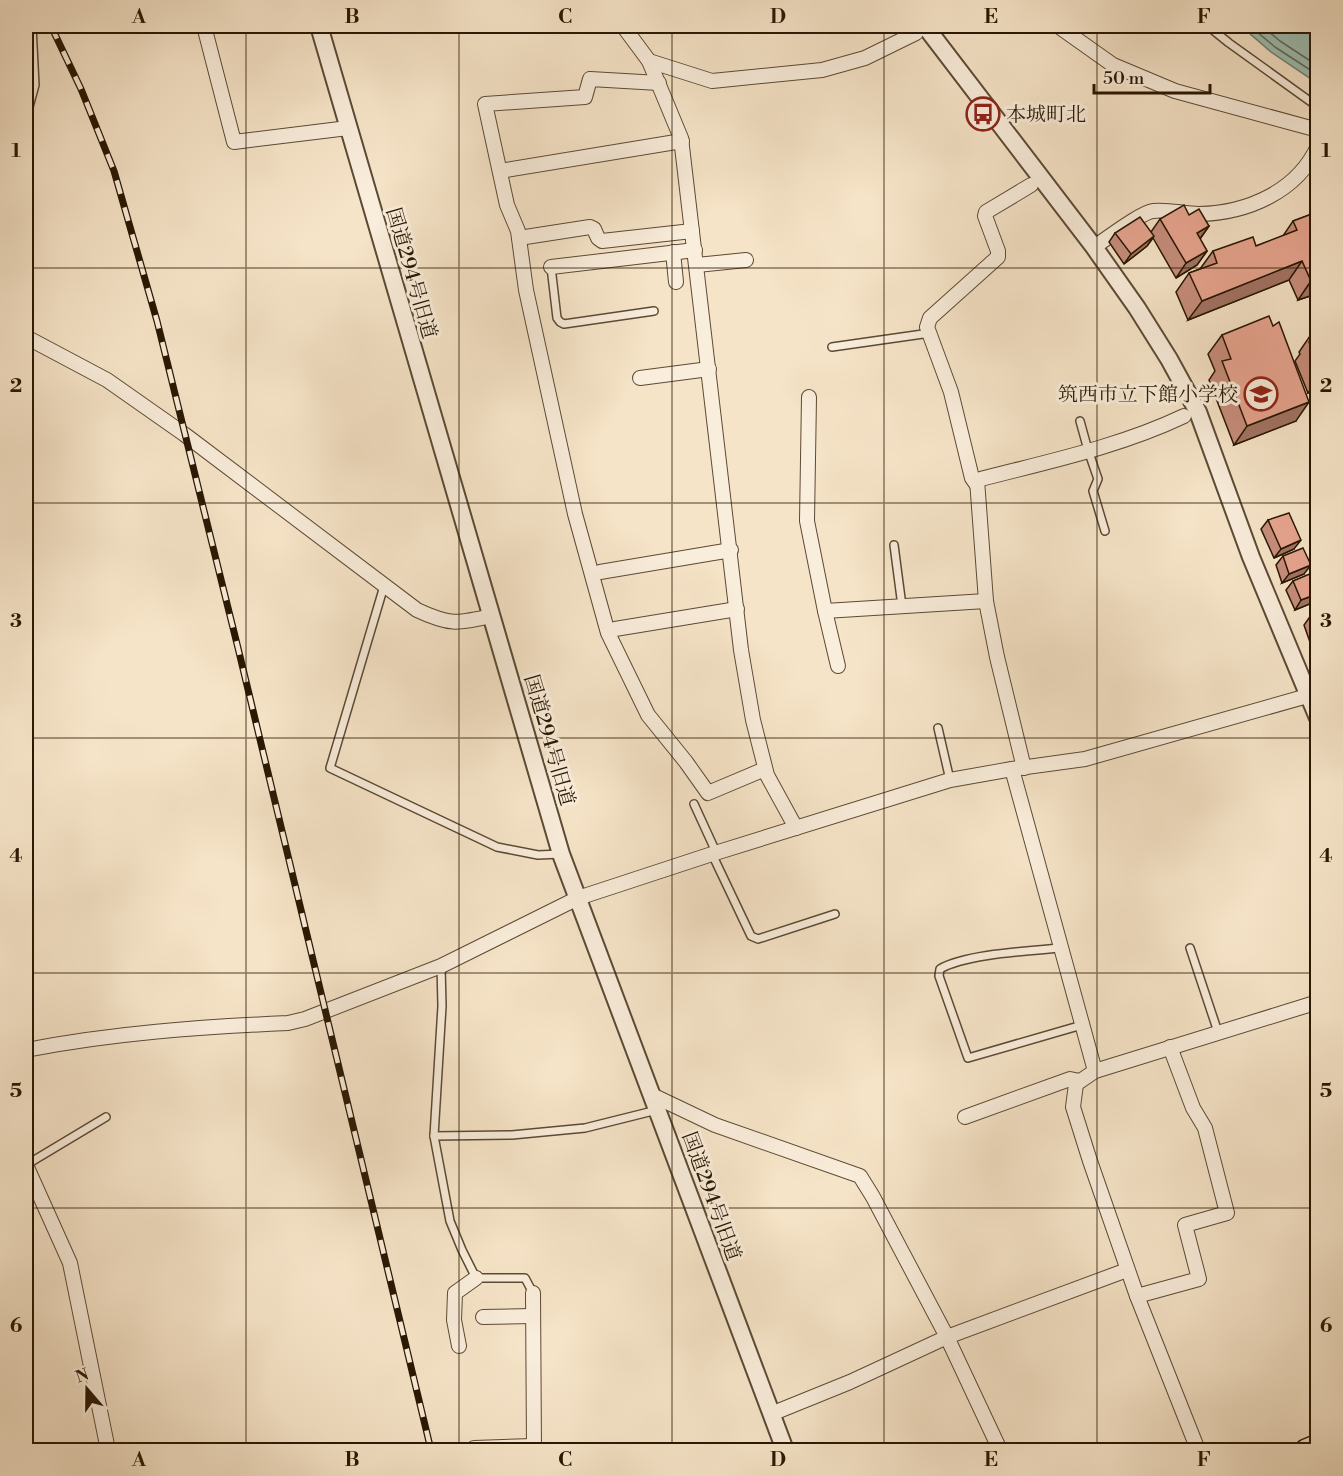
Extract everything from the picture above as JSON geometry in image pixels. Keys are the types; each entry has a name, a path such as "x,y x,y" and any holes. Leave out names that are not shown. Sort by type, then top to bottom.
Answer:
{"main road":[{"path":"1306,1450 1317,1445"}],"street":[{"path":"204,26 234,142 348,128"},
{"name":"国道294号旧道","path":"319,26 561,854 785,1450"},
{"path":"623,26 650,61 682,141 737,609 753,720 765,769 796,828"},
{"path":"1058,26 1113,65 1175,91 1317,130"},
{"path":"650,61 712,81 822,70 865,58 921,29 1094,247 1169,359 1198,412 1251,557 1313,694 1317,718"},
{"path":"659,83 590,79 585,98 485,104 507,206 519,238 526,290 573,503 608,633 648,715 708,793 765,769"},
{"path":"500,171 682,141"},
{"path":"1094,247 1151,211 1200,214 1240,208 1268,197 1291,184 1317,146"},
{"path":"977,485 972,478 951,392 927,327 930,318 998,257 998,251 985,216 986,212 1031,184"},
{"path":"519,238 590,227 602,241 692,231"},
{"path":"551,267 695,250"},
{"path":"673,252 676,282"},
{"path":"696,265 746,260"},
{"path":"26,337 107,380 184,434 417,610 440,620 461,623 491,616"},
{"path":"640,378 709,369"},
{"path":"809,397 807,521 838,666"},
{"path":"1095,1071 1060,948 1018,769 986,601 977,480 1088,450 1158,428 1184,416"},
{"path":"600,572 731,550"},
{"path":"825,611 986,601"},
{"path":"615,629 737,609"},
{"path":"26,1050 79,1040 183,1028 288,1023 355,1000 441,966 578,898 714,853 950,780 1085,759 1313,694"},
{"path":"1198,1450 1127,1270 1072,1107 1076,1084 1095,1071 1317,1002"},
{"path":"1137,1296 1199,1279 1185,1225 1227,1214 1205,1128 1193,1108 1170,1047"},
{"path":"26,1055 26,1165 70,1263 108,1450"},
{"path":"965,1117 1070,1079 1080,1081"},
{"path":"654,1102 860,1176 947,1337 1000,1450"},
{"path":"771,1414 850,1382 947,1337 1127,1270"},
{"path":"459,1346 454,1320 455,1293 476,1278"},
{"path":"474,1448 534,1448 533,1293"},
{"path":"483,1317 533,1316"}],"lane":[{"path":"26,118 35,85 32,26"},
{"path":"1208,26 1317,107"},
{"path":"551,267 557,318 564,324 654,311"},
{"path":"832,347 930,333"},
{"path":"1080,421 1098,479 1093,491 1105,531"},
{"path":"894,545 902,606"},
{"path":"384,586 330,768 497,847 538,855 561,854"},
{"path":"938,728 950,780"},
{"path":"694,804 751,936 758,939 835,914"},
{"path":"1060,948 971,960 940,969 939,976 968,1058 1082,1025"},
{"path":"1190,948 1218,1032"},
{"path":"441,966 442,1006 434,1136 450,1221 476,1278 525,1278 533,1293"},
{"path":"434,1136 512,1135 585,1128 654,1102"},
{"path":"26,1165 106,1117"}],"water":[{"path":"1241,26 1317,26 1317,83 1271,52"}],"building":[{"path":"1184,205 1189,215 1199,209 1209,226 1197,233 1207,251 1186,263 1160,219"},
{"path":"1317,212 1317,279 1311,281 1302,261 1202,301 1189,273 1217,263 1213,251 1253,237 1256,246 1297,230 1293,221"},
{"path":"1140,217 1154,236 1131,254 1115,233"},
{"path":"1269,316 1273,326 1279,322 1309,402 1247,426 1222,361 1231,359 1222,335"},
{"path":"1317,331 1317,364 1309,342 1315,340 1312,333"},
{"path":"1289,513 1301,540 1281,549 1268,520"},
{"path":"1303,548 1311,565 1289,574 1283,556"},
{"path":"1312,573 1317,594 1301,600 1293,581"}],"railway":[{"path":"51,26 81,89 114,171 157,321 431,1450"}],"place":[{"name":"本城町北","path":"983,114"},
{"name":"筑西市立下館小学校","path":"1261,394"}]}
